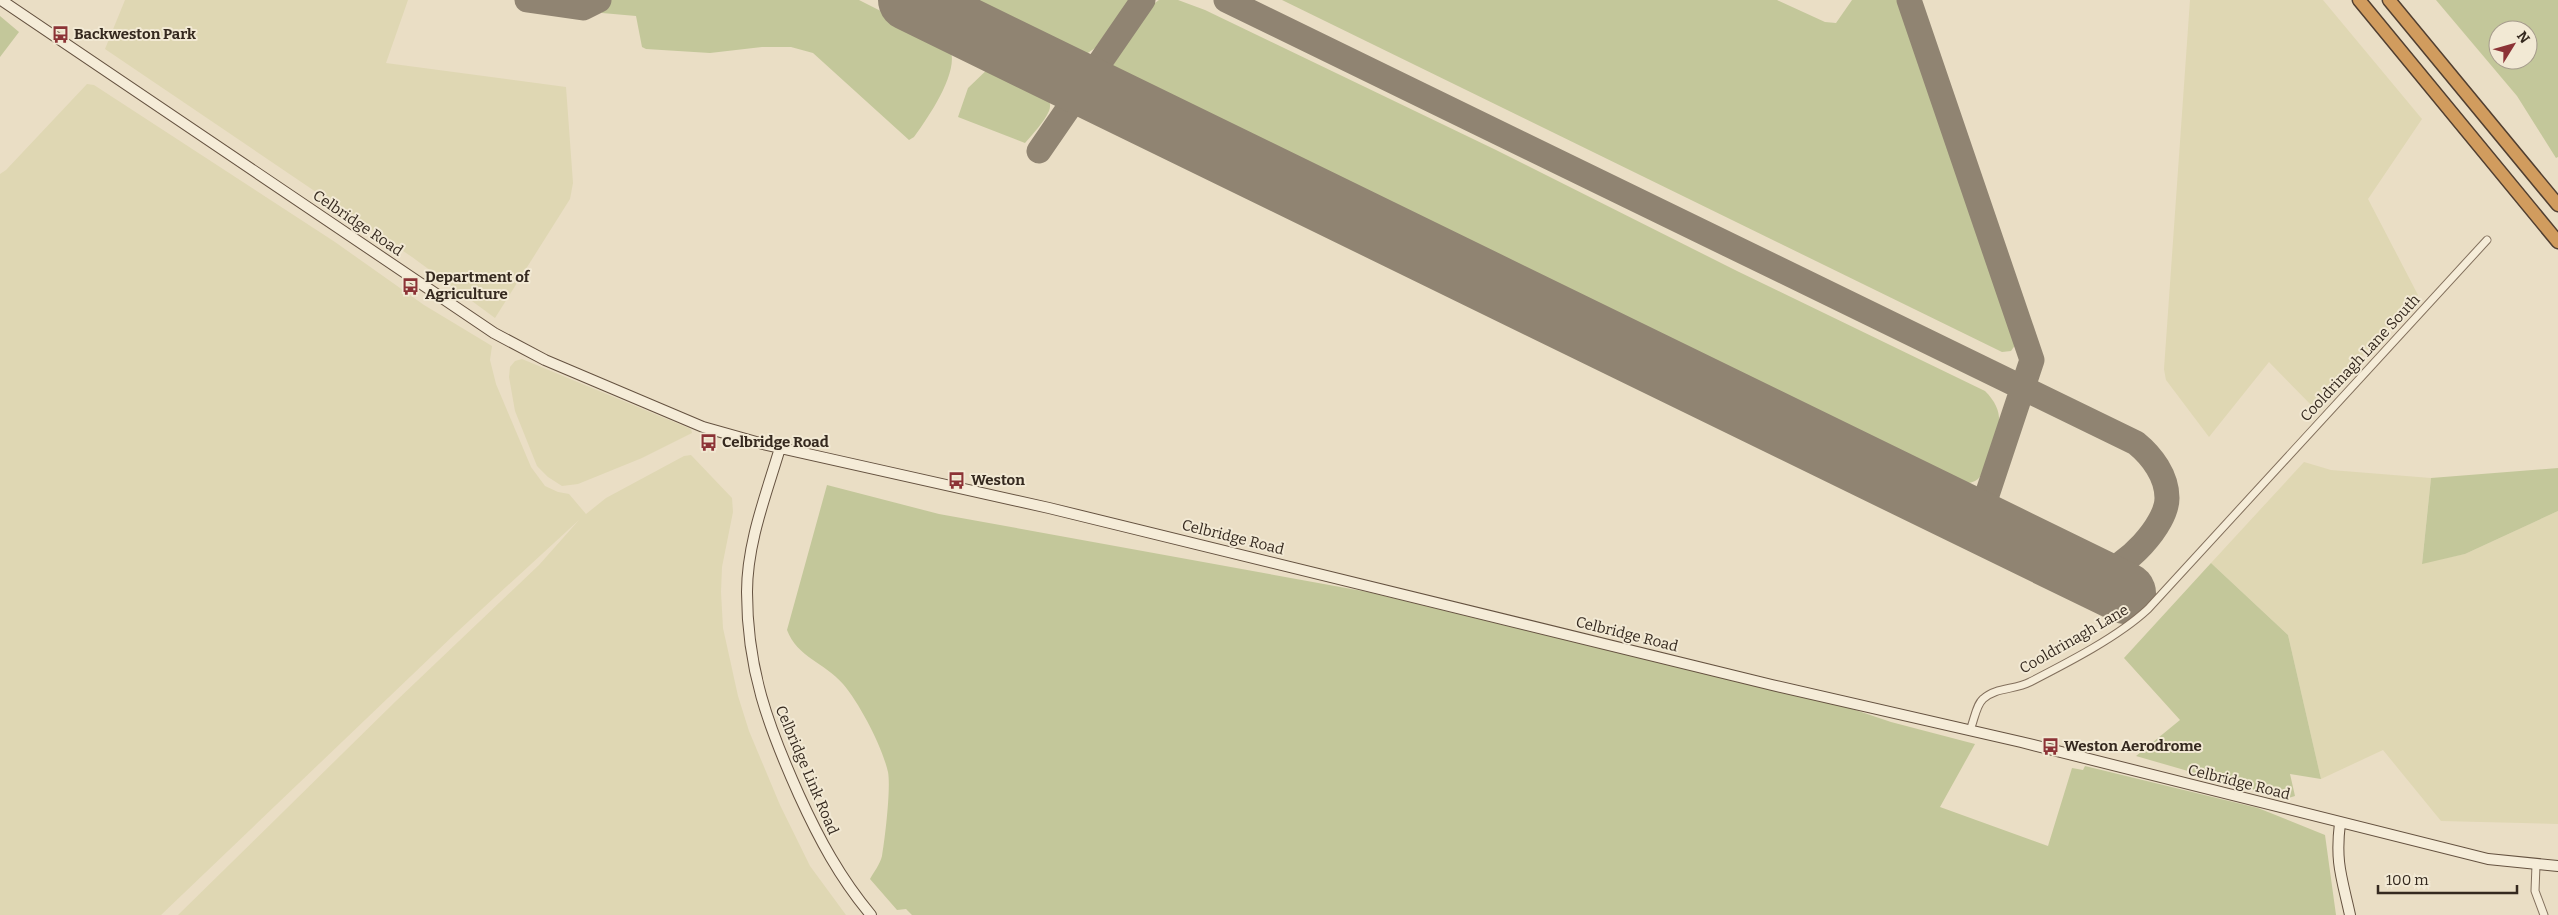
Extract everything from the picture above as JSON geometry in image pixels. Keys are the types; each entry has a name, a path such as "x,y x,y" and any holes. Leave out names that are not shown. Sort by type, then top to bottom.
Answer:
{"highway":[{"path":"2359,0 2558,242"},
{"path":"2389,0 2558,205"}],"main road":[{"name":"Celbridge Road","path":"1,0 508,341 545,360 703,427 780,448 974,490 1772,685 1970,730 2340,823 2488,858 2536,865 2558,866"},
{"name":"Celbridge Link Road","path":"780,448 756,529 747,591 752,657 768,723 818,835 842,878 871,915"},
{"path":"2340,823 2337,843 2338,870 2350,915"}],"street":[{"name":"Cooldrinagh Lane South","path":"2254,494 2488,240"},
{"name":"Cooldrinagh Lane","path":"1970,730 1980,702 1992,692 2028,683 2138,618 2254,494"},
{"path":"2536,865 2535,891 2544,915"}],"shaded area":[{"path":"125,0 408,0 386,63 566,87 573,183 570,199 495,318 412,257 105,49"},
{"path":"2190,0 2323,0 2422,119 2368,199 2418,295 2314,408 2269,362 2209,437 2166,380 2164,369"},
{"path":"87,84 94,85 335,242 424,305 492,346 490,360 496,384 531,467 545,486 558,492 569,494 586,514 606,498 684,456 691,455 732,498 733,512 722,567 721,592 723,628 738,696 749,731 780,805 810,866 846,915 178,915 396,701 539,565 579,520 457,632 161,915 0,915 0,174 6,170"},
{"path":"522,359 691,429 692,433 642,458 578,484 562,486 548,477 537,466 515,411 509,377 510,367 515,361"},
{"path":"2304,462 2331,470 2431,478 2422,563 2465,554 2558,511 2558,824 2441,821 2383,750 2321,779 2288,635 2211,563"}],"green space":[{"path":"605,0 859,0 948,45 952,55 951,66 948,79 935,106 914,137 909,140 813,53 791,47 762,47 710,53 646,49 642,47 636,16 602,13"},
{"path":"960,0 1130,0 1095,48 1085,55 1075,54"},
{"path":"1159,0 1178,0 1205,10 1496,150 1737,271 1985,391 1996,407 1999,414 1999,422 1996,437 1982,474 1972,482 1952,482 1508,269 1115,72 1111,68 1152,5"},
{"path":"1282,0 1777,0 1825,22 1836,23 1852,0 1898,0 1948,149 2014,331 2016,344 2011,351 2002,352"},
{"path":"2436,0 2558,0 2558,157 2556,158 2517,96 2495,70 2538,70 2538,20 2488,20 2488,62"},
{"path":"0,16 19,32 0,57"},
{"path":"993,64 1020,76 1039,88 1046,95 1050,103 1047,115 1025,143 958,117 968,88"},
{"path":"2558,468 2558,511 2465,554 2422,564 2431,478"},
{"path":"827,485 939,514 1368,592 1598,648 1751,675 1891,722 1975,744 1940,807 2048,846 2072,768 2083,770 2085,766 2258,808 2325,835 2336,915 912,915 906,909 897,910 870,879 882,856 889,789 888,772 876,738 850,692 828,670 797,647 787,630"},
{"path":"2211,563 2288,635 2321,779 2290,774 2295,796 2285,799 2136,756 2180,720 2124,658"}],"taxiway":[{"path":"527,0 583,8 599,0"},
{"path":"1039,151 1143,0"},
{"path":"1226,0 2136,443 2153,460 2164,482 2167,498 2160,521 2143,544 2121,564 2099,574 2077,570"},
{"path":"1909,0 2032,360 1978,522"}],"runway":[{"path":"909,0 2125,593"}],"place":[{"name":"Backweston Park","path":"60,34"},
{"name":"Department of Agriculture","path":"411,286"},
{"name":"Celbridge Road","path":"708,442"},
{"name":"Weston","path":"957,480"},
{"name":"Weston Aerodrome","path":"2050,746"}]}
